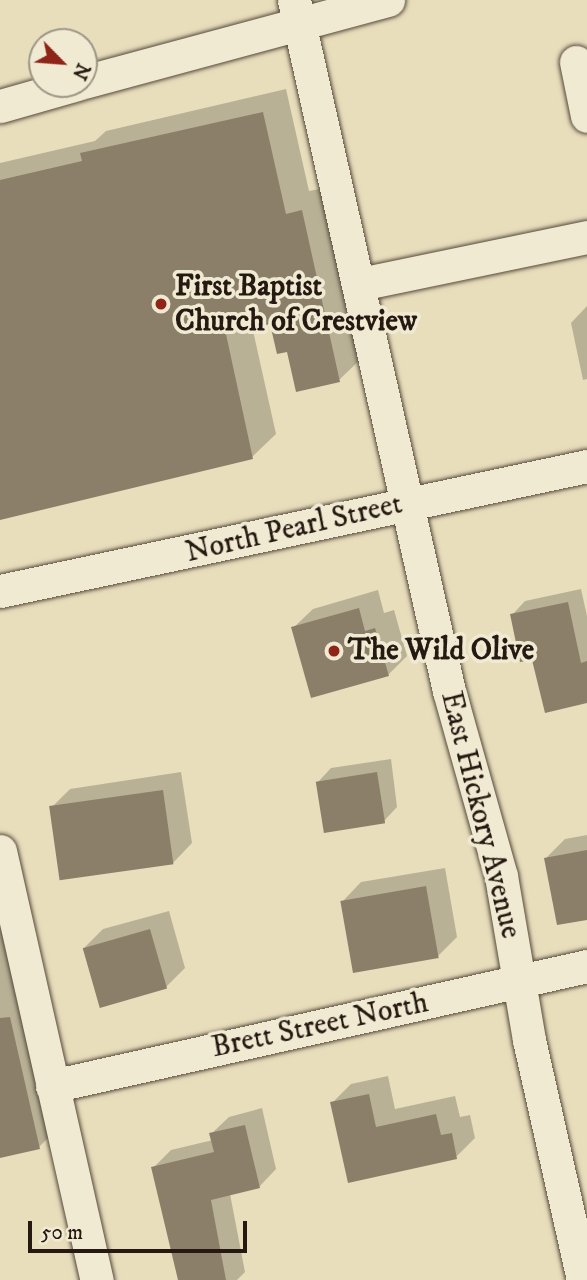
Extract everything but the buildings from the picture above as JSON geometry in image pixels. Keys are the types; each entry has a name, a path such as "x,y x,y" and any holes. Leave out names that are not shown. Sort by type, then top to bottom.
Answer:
{"street":[{"path":"98,77 297,11 388,0"},
{"name":"East Hickory Avenue","path":"297,11 449,691 501,876 521,981 529,1041 583,1280"},
{"path":"576,62 587,116"},
{"path":"0,106 28,98"},
{"path":"360,284 587,237"},
{"name":"North Pearl Street","path":"0,591 587,466"},
{"path":"0,851 97,1280"},
{"name":"Brett Street North","path":"52,1086 587,966"}],"place":[{"name":"First Baptist Church of Crestview","path":"161,304"},
{"name":"The Wild Olive","path":"334,651"}]}
